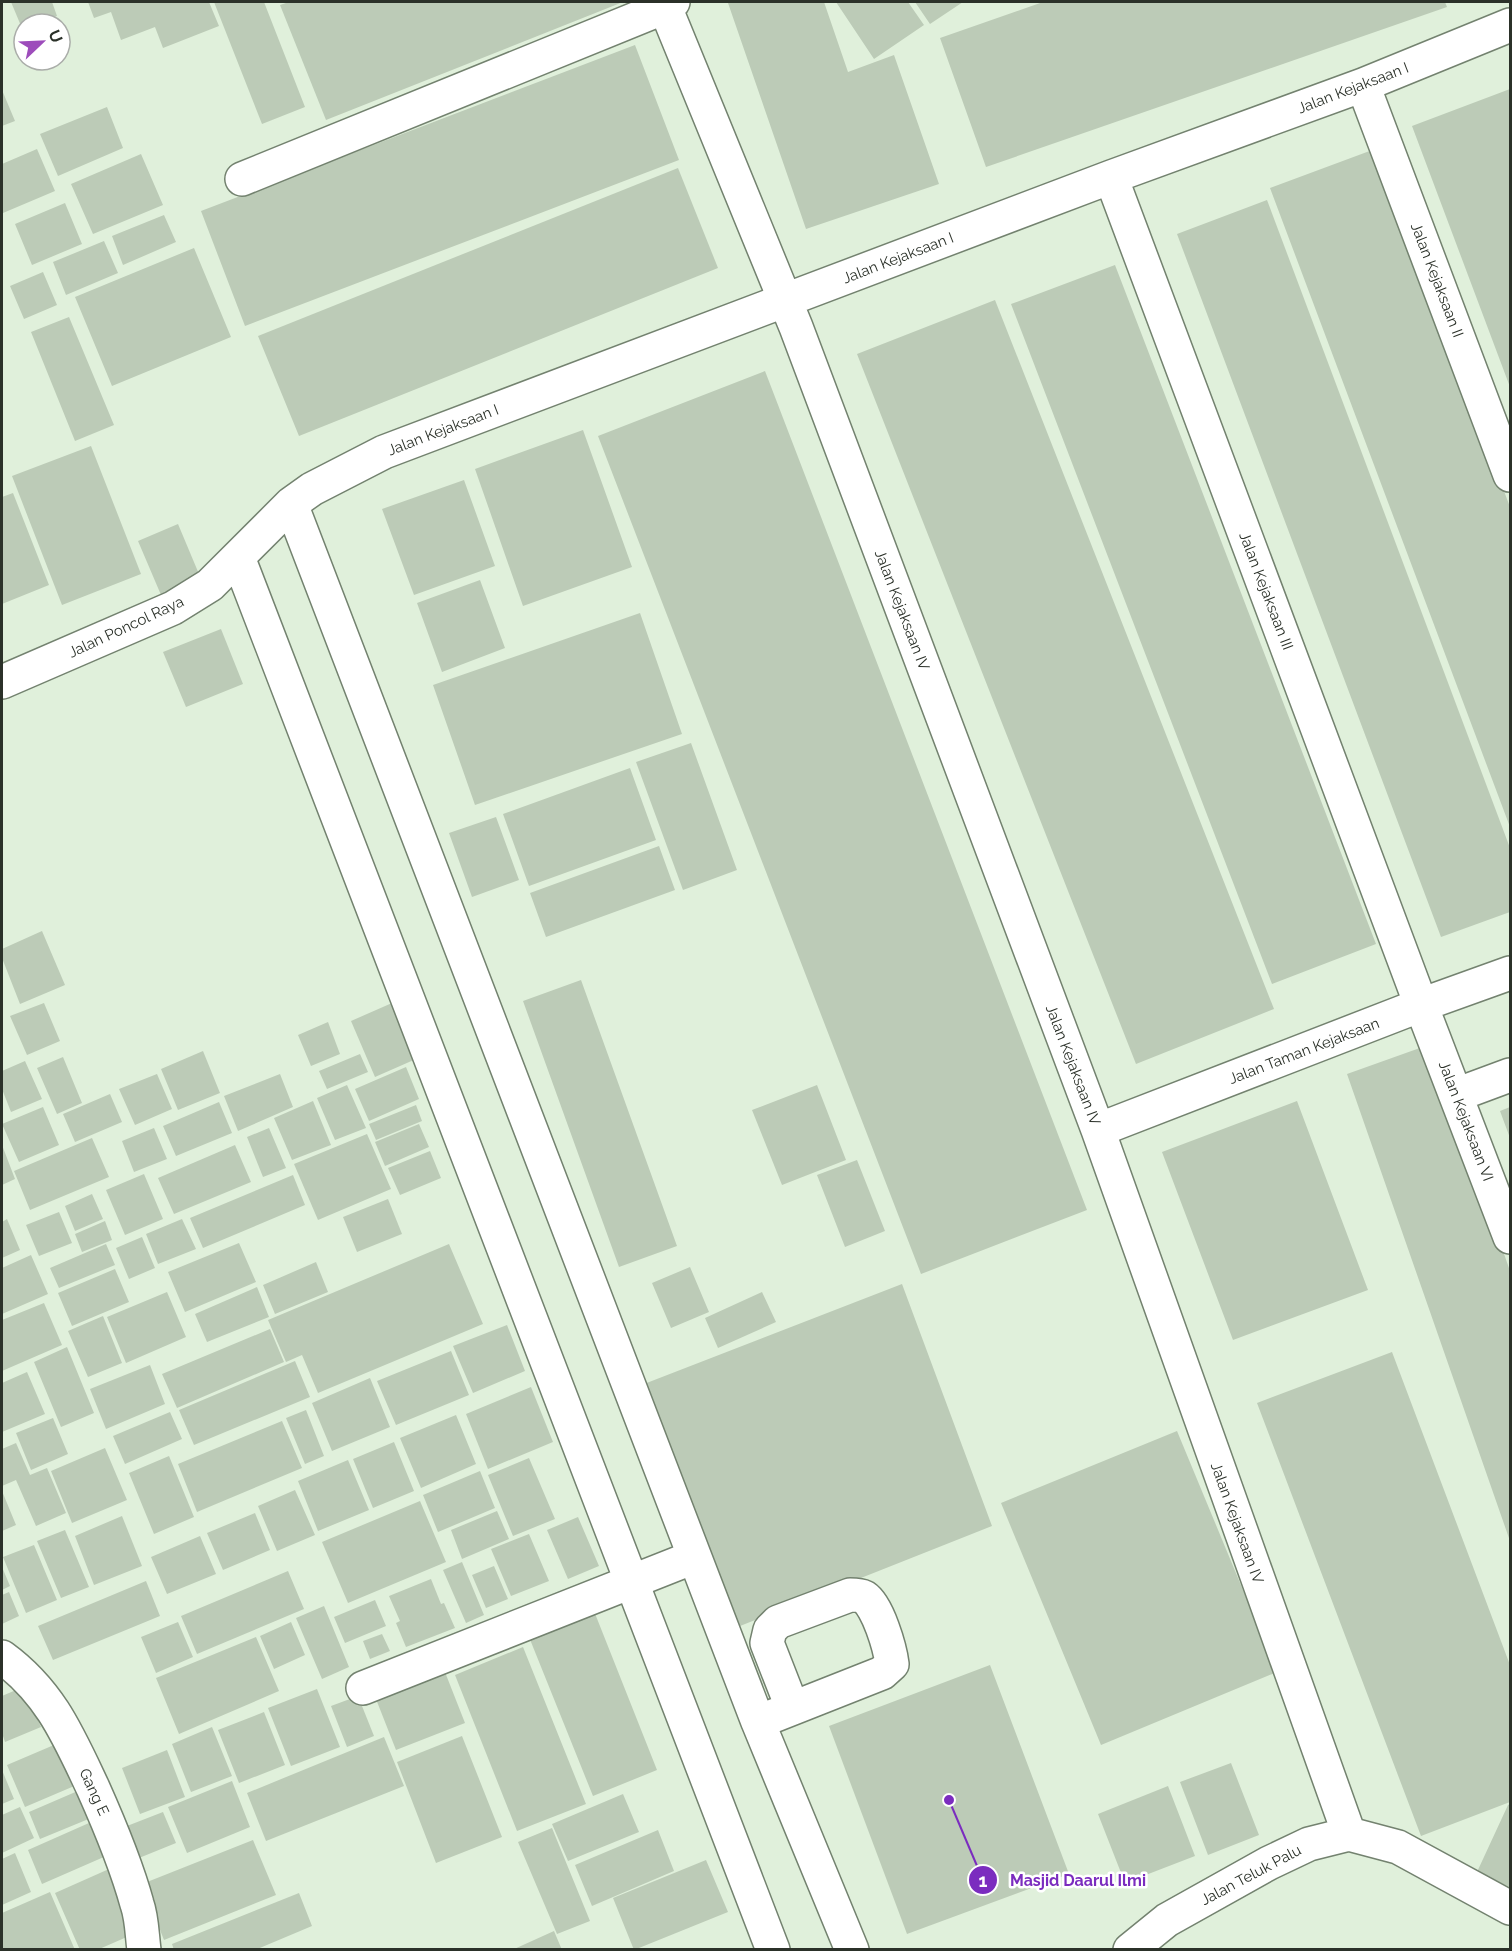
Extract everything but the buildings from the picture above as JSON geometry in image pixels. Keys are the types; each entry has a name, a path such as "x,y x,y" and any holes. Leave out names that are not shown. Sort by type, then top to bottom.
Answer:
{"street":[{"path":"242,179 667,3"},
{"name":"Jalan Kejaksaan IV","path":"667,3 785,301 1098,1130 1349,1834"},
{"name":"Jalan Kejaksaan I","path":"291,504 312,489 384,452 1111,177 1363,85 1510,25"},
{"name":"Jalan Kejaksaan II","path":"1363,85 1510,474"},
{"name":"Jalan Kejaksaan III","path":"1111,177 1421,1005"},
{"path":"291,504 758,1722 852,1950"},
{"name":"Jalan Poncol Raya","path":"2,682 173,608 210,585 291,504"},
{"path":"238,556 773,1950"},
{"name":"Jalan Taman Kejaksaan","path":"1098,1130 1421,1005 1510,974"},
{"name":"Jalan Kejaksaan VI","path":"1421,1005 1510,1237"},
{"path":"1456,1095 1510,1075"},
{"path":"363,1688 694,1557"},
{"name":"Gang E","path":"2,1657 42,1695 65,1727 116,1839 138,1906 144,1950"},
{"path":"758,1722 792,1707"},
{"name":"Jalan Teluk Palu","path":"1130,1950 1167,1920 1269,1863 1309,1844 1349,1834 1398,1847 1510,1908"}],"place":[{"name":"Masjid Daarul Ilmi","path":"949,1800"}]}
